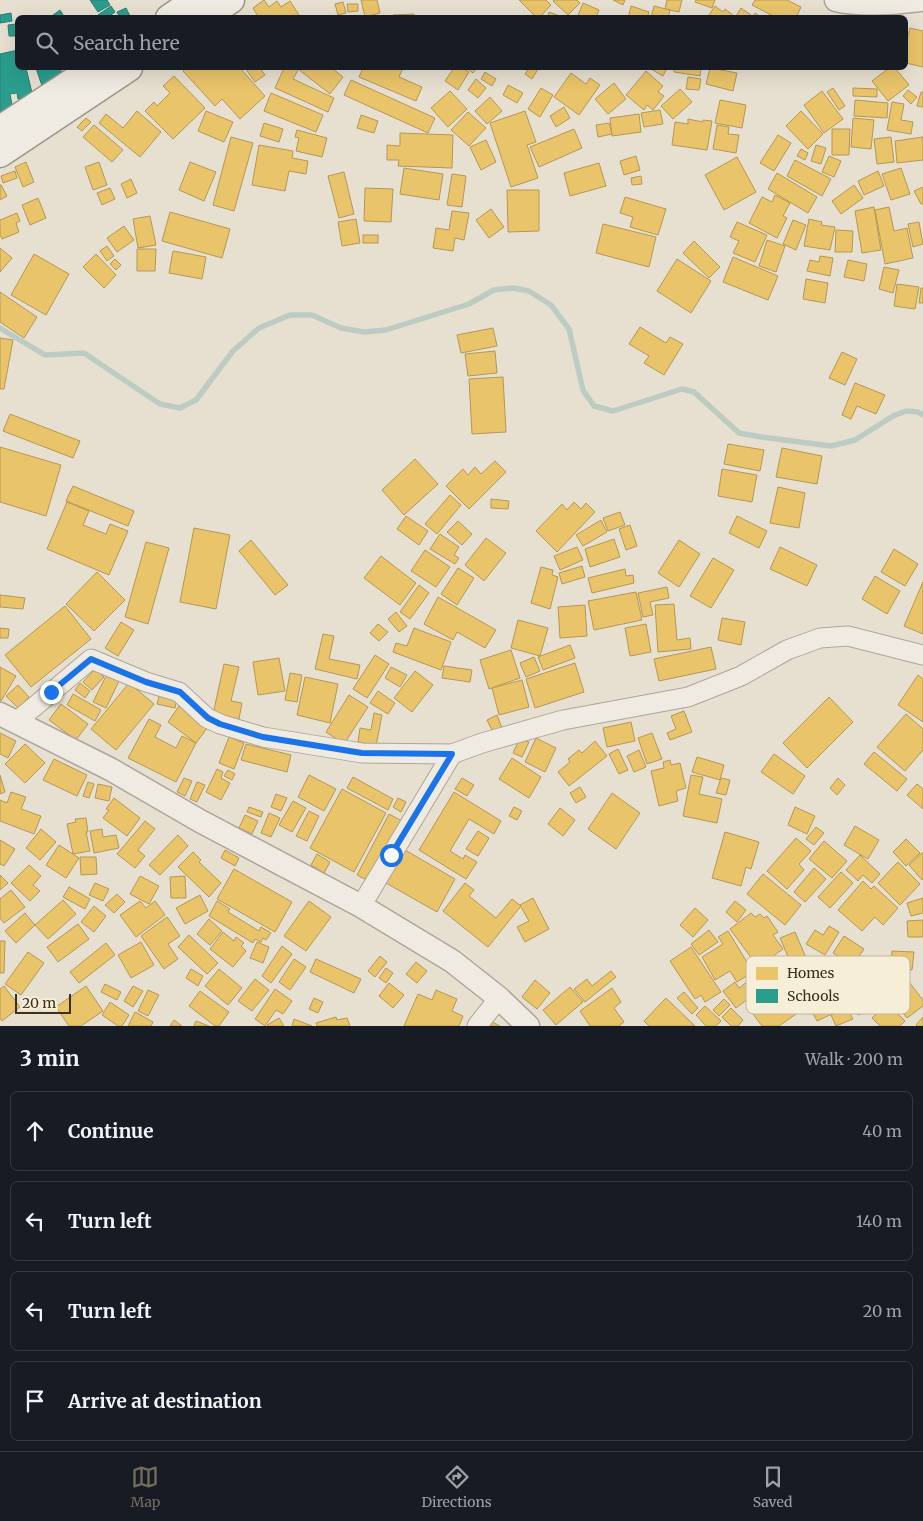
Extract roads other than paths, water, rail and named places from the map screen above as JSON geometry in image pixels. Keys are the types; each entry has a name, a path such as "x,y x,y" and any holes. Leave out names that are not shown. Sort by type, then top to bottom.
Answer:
{"main road":[{"path":"173,15 195,0"},
{"path":"208,15 231,0"},
{"path":"0,129 90,70"},
{"path":"0,154 126,70"}],"street":[{"path":"836,0 899,3 920,0"},
{"path":"528,1026 499,998 452,961 361,906 200,821 110,769 8,718 91,659 146,682 180,692 208,718 220,724 263,737 362,753 452,754 482,743 563,720 688,697 741,676 787,650 820,638 848,636 923,655"},
{"path":"361,906 452,754"},
{"path":"478,1026 499,998"}],"waterway":[{"path":"0,328 45,355 84,353 160,404 180,408 196,400 233,351 259,328 290,315 312,315 341,328 364,332 386,330 469,304 494,290 513,288 529,291 551,305 569,329 583,390 594,406 613,411 682,389 694,392 739,433 831,446 855,440 893,416 906,411 918,412 923,415"}]}
